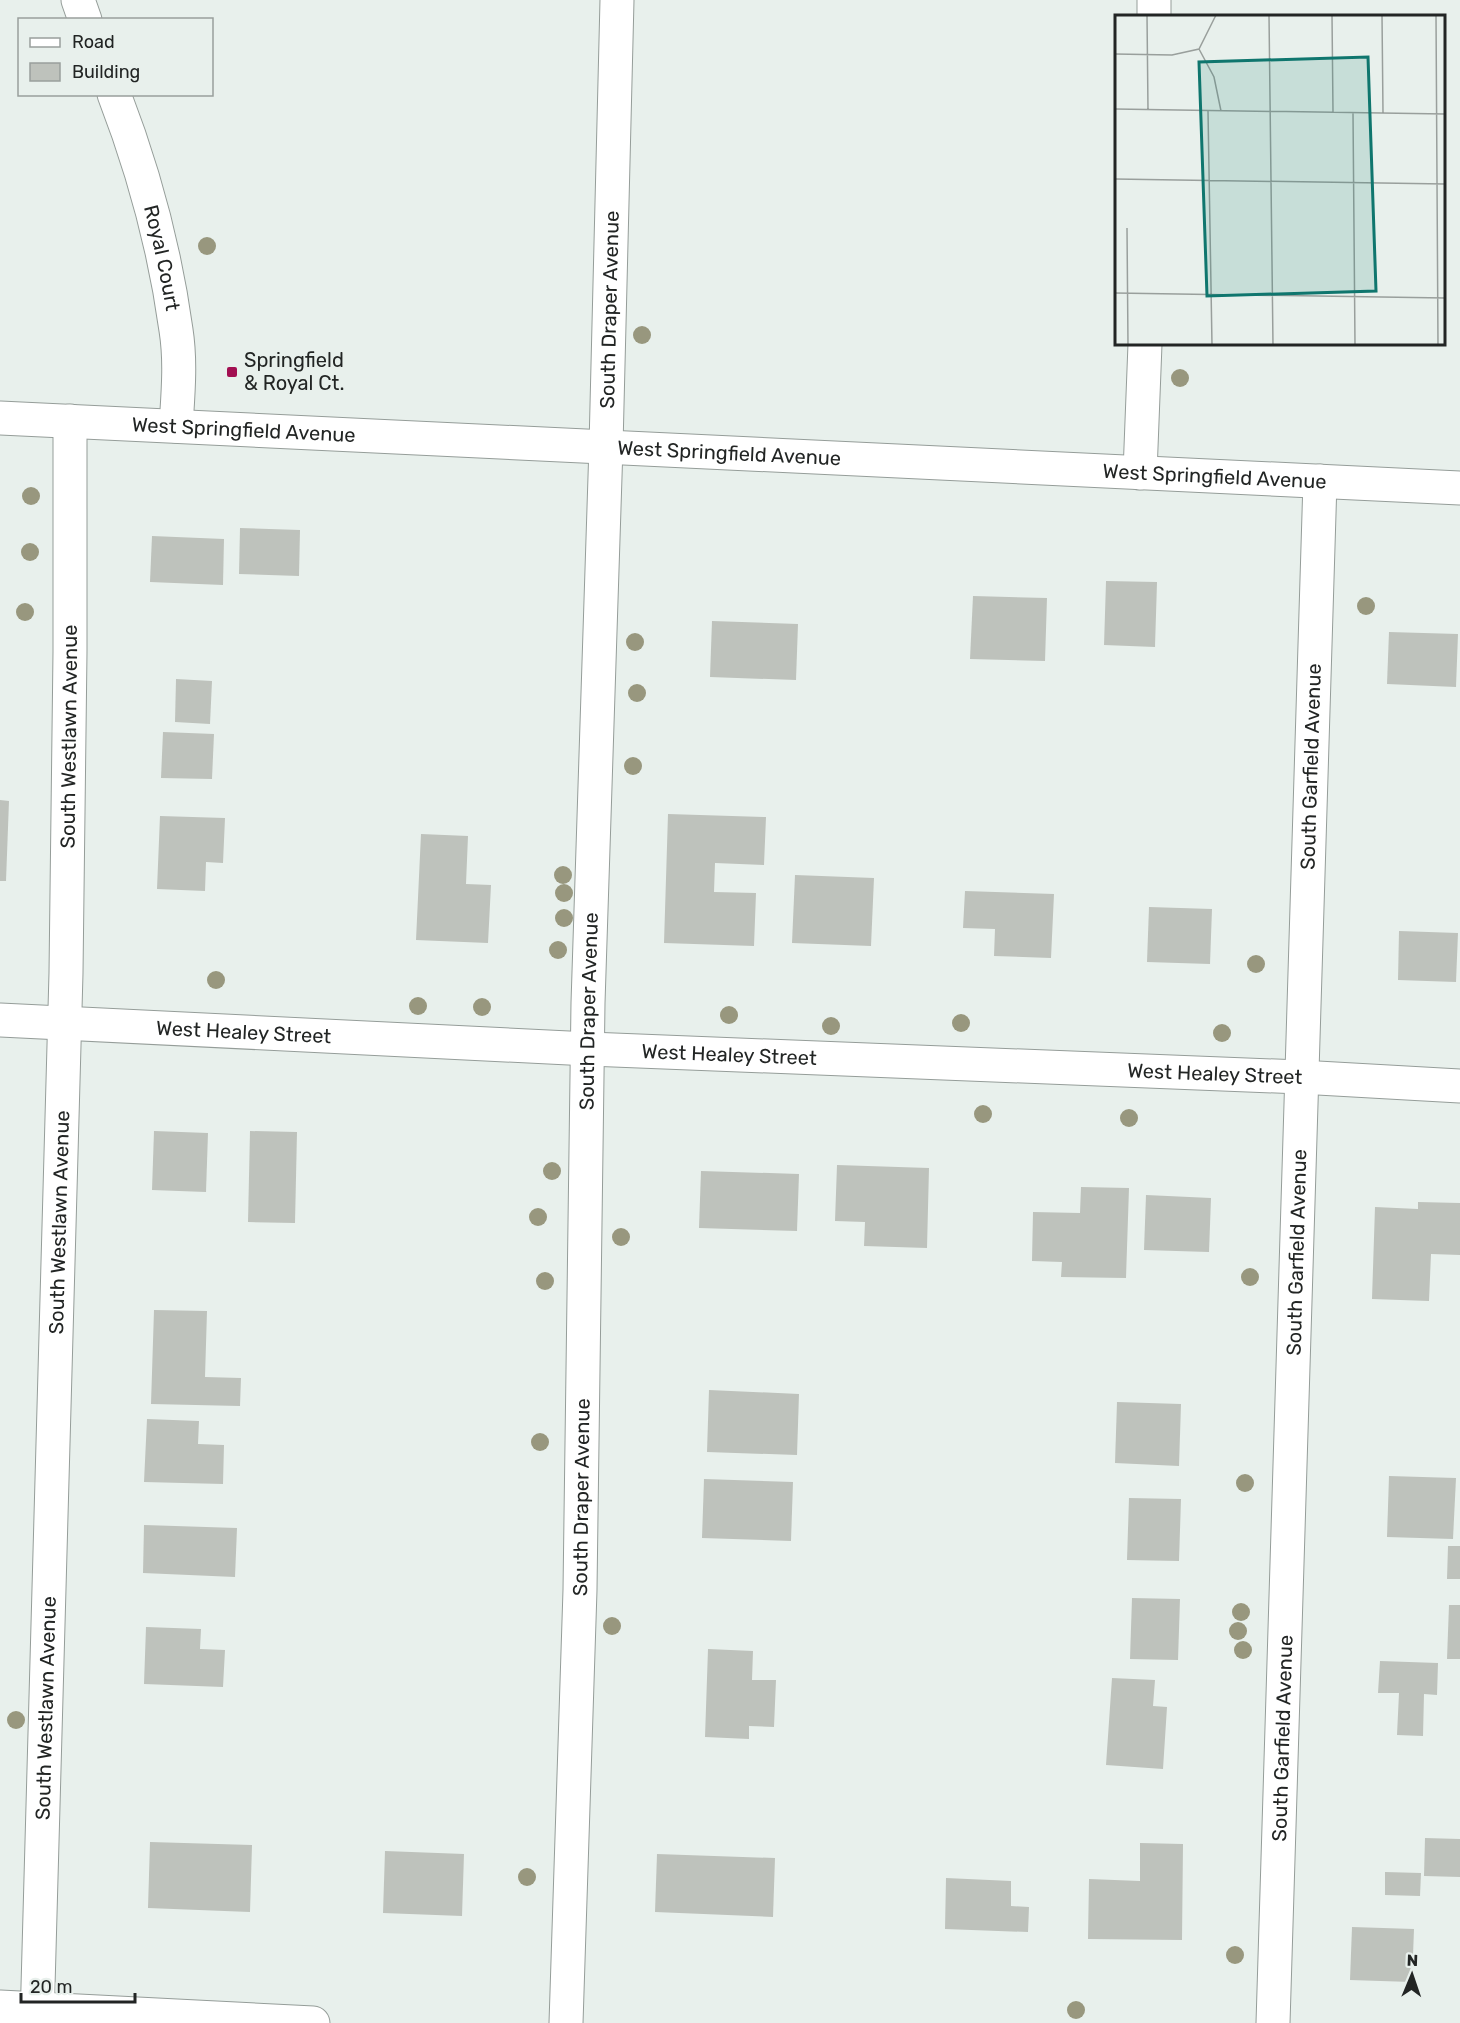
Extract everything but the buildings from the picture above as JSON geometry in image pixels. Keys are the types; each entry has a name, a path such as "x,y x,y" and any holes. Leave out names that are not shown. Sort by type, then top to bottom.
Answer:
{"street":[{"path":"78,0 84,18"},
{"name":"South Draper Avenue","path":"566,2023 580,1590 589,1049 617,0"},
{"name":"Royal Court","path":"115,96 129,134 153,218 176,330 180,378 176,426"},
{"path":"1140,473 1145,345"},
{"name":"West Springfield Avenue","path":"0,418 1460,488"},
{"name":"South Westlawn Avenue","path":"38,2016 65,1023 70,652 70,422"},
{"name":"South Garfield Avenue","path":"1273,2023 1289,1558 1300,1077 1320,481"},
{"name":"West Healey Street","path":"0,1020 589,1049 1300,1077 1460,1086"},
{"path":"0,2007 38,2016 313,2023"}],"place":[{"name":"Springfield & Royal Ct.","path":"232,372"}]}
